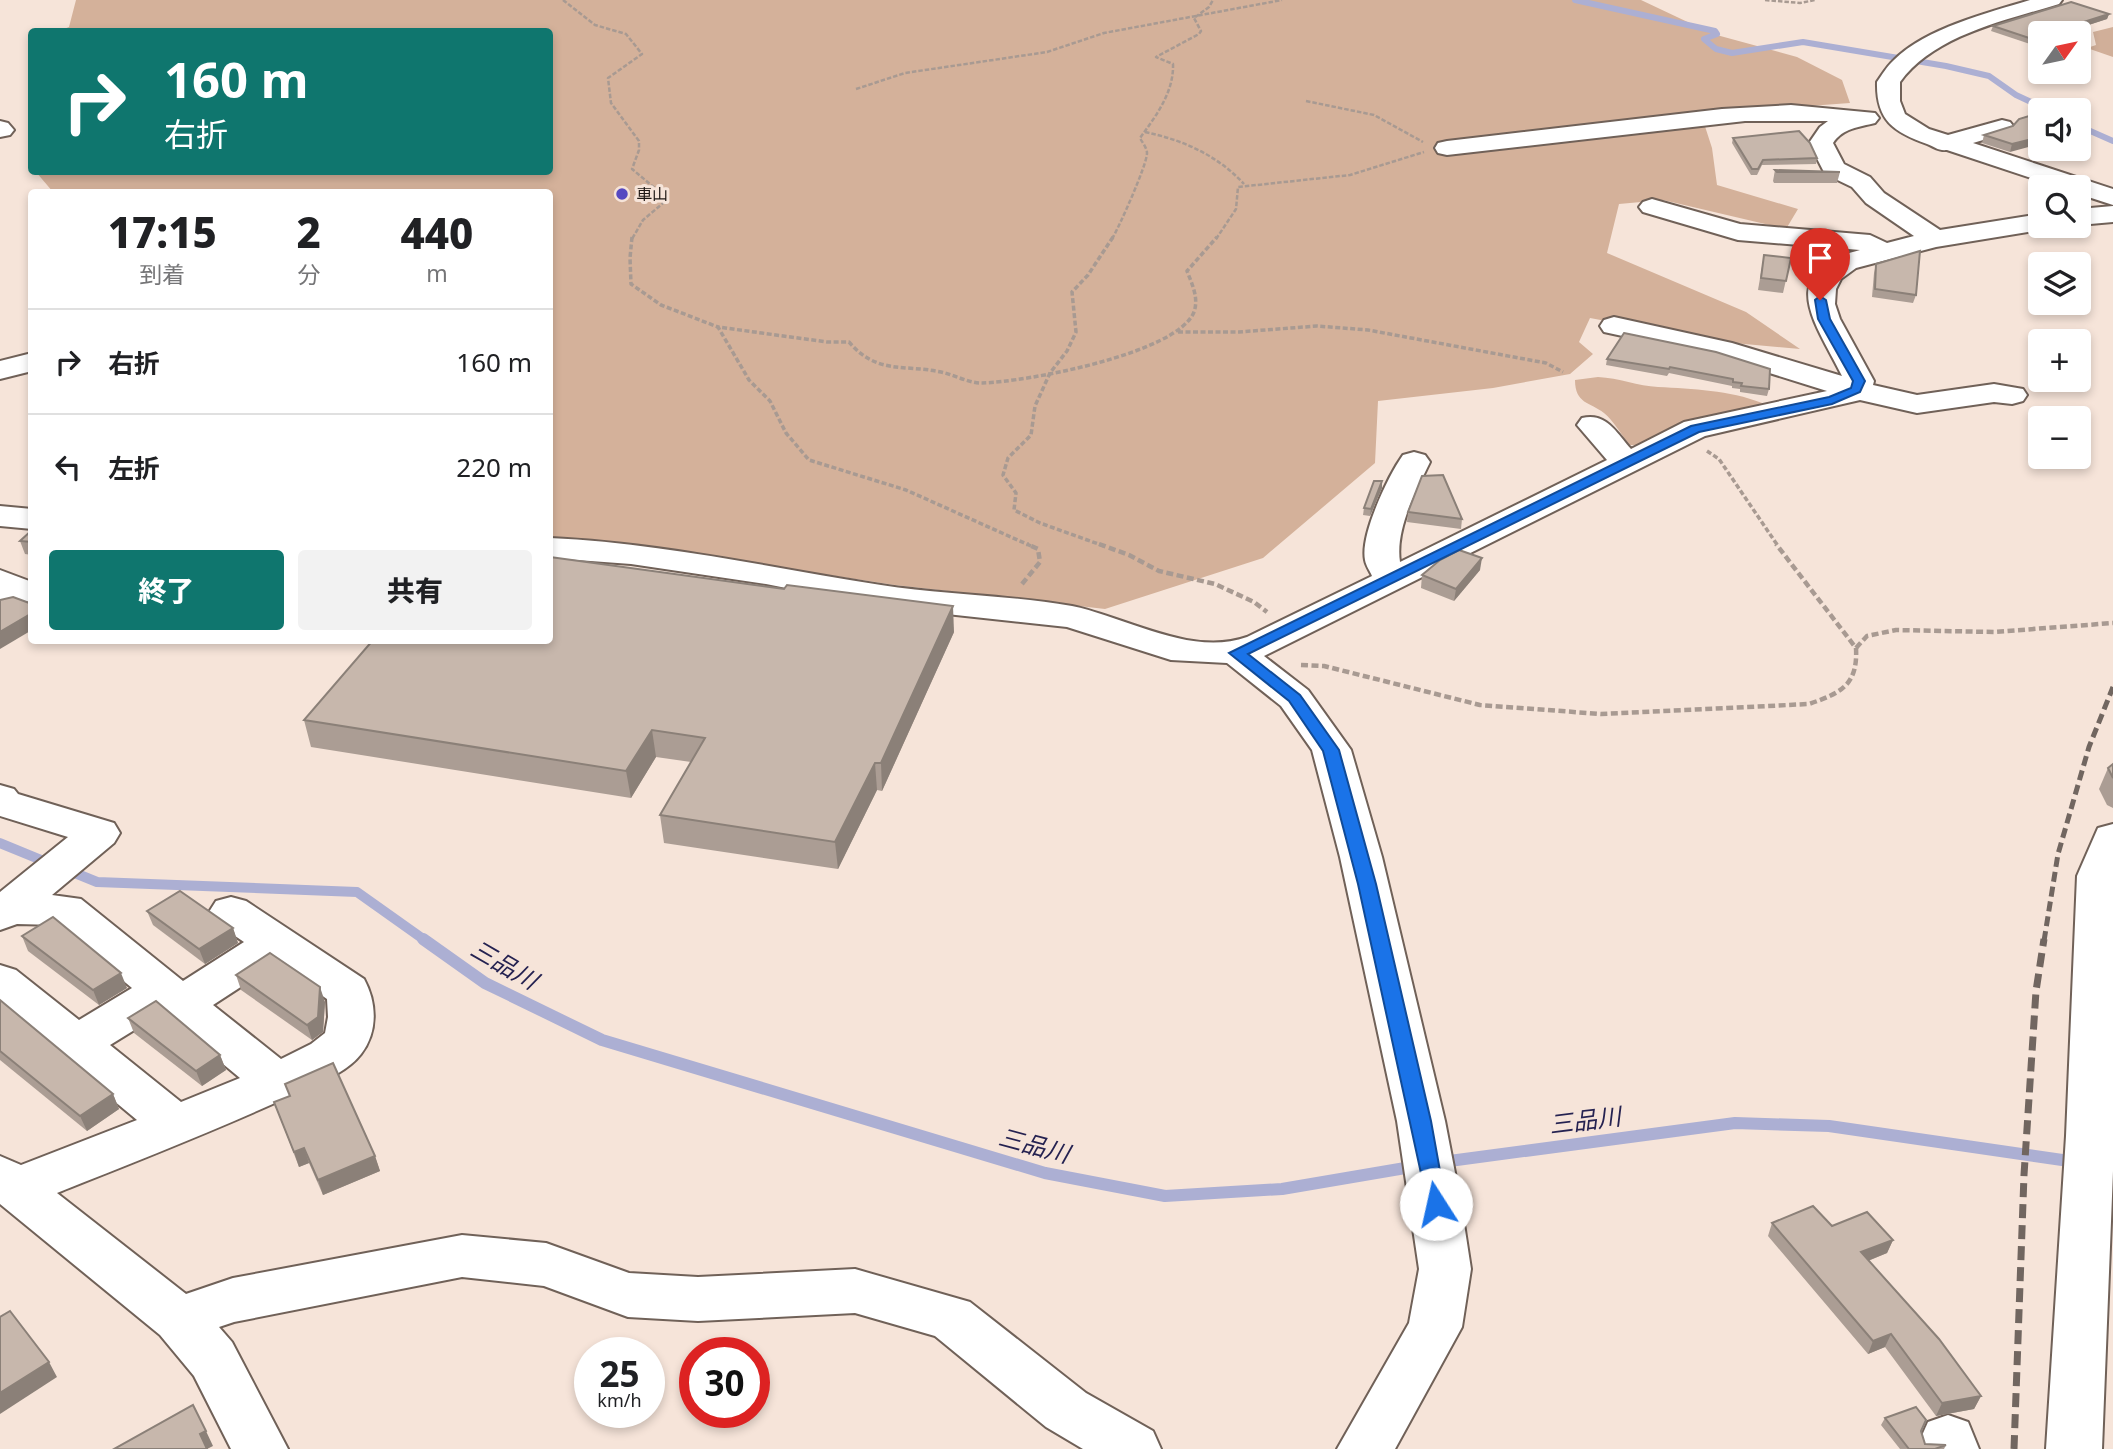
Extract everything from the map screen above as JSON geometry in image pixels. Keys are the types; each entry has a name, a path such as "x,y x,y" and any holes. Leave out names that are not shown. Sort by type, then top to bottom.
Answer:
{"street":[{"path":"2052,0 1969,26 1899,65 1890,76 1886,95 1894,117 1904,126 1944,144 2113,197"},
{"path":"1441,149 1726,116 1783,112 1839,114 1859,119"},
{"path":"1894,117 1859,119 1838,124 1825,133 1821,143 1834,169 1861,182 1875,198 1935,239"},
{"path":"1944,144 2003,127"},
{"path":"1807,173 1843,173"},
{"path":"1652,207 1738,232 1870,243 1883,252"},
{"path":"2091,217 2113,214"},
{"path":"1250,662 1290,629 1681,436 1709,424 1832,400 1856,390 1859,381 1824,319 1820,300 1833,269 1846,262 1935,239 2028,224"},
{"path":"1614,326 1723,349 1856,390 1917,404 1994,393 2012,395"},
{"path":"0,370 28,363"},
{"path":"1593,425 1626,463"},
{"path":"1391,579 1382,559 1386,536 1399,495 1415,462"},
{"path":"553,548 631,554 766,574 882,596 1071,617 1171,649 1250,662 1295,698 1331,750 1361,857 1421,1121 1444,1269 1434,1327 1365,1449"},
{"path":"0,580 21,590 0,601"},
{"path":"0,798 4,803 99,833 3,912"},
{"path":"2074,1449 2088,1194 2098,876 2113,838"},
{"path":"3,912 66,910 276,1081"},
{"path":"8,1182 175,1124 320,1062 344,1044 354,1009 348,991 231,912"},
{"path":"77,1044 276,943"},
{"path":"0,981 175,1124"},
{"path":"8,1182 179,1319 213,1359 260,1449"},
{"path":"179,1319 233,1300 462,1255 546,1265 628,1294 698,1299 855,1291 951,1318 1066,1409 1133,1449"}],"path":[{"path":"564,0 595,25 626,34 642,54 608,78 607,85 607,97 614,110 639,138 640,148 632,169 639,180 666,194 668,199 643,220 631,235 631,284 647,298 667,308 718,327 827,342 849,342 858,354 878,367 940,372 977,383 1050,373 1157,344 1178,332 1193,315 1196,301 1187,271 1228,223 1236,209 1238,187 1244,184 1339,177 1441,149"},
{"path":"1194,18 1209,7 1213,0"},
{"path":"856,89 905,73 1047,52 1104,33 1282,0"},
{"path":"1765,0 1800,3 1815,0"},
{"path":"1194,18 1201,31 1199,34 1156,57 1172,64 1173,80 1165,99 1140,138 1146,152 1142,174 1136,182 1121,225 1088,275 1072,292 1076,332 1067,351 1050,373 1035,406 1031,435 1008,458 1003,475 1016,493 1014,510 1040,523 1129,555 1159,570 1215,584 1254,602 1290,629"},
{"path":"1306,101 1374,115 1441,149"},
{"path":"1145,132 1168,136 1189,146 1224,165 1244,184"},
{"path":"1178,332 1239,332 1317,326 1368,330 1546,363 1563,372"},
{"path":"718,327 749,380 770,401 786,433 808,460 906,490 1038,550 1040,562 1024,582 995,607"},
{"path":"1250,662 1325,666 1480,705 1601,714 1809,704 1838,694 1857,669 1856,648 1758,520 1719,459 1681,436"},
{"path":"1856,648 1867,636 1896,630 1994,632 2113,623"}],"shaded area":[{"path":"76,0 1641,0 1713,34 1797,57 1842,80 1850,103 1701,114 1712,148 1717,185 1798,209 1786,229 1663,200 1619,204 1607,253 1746,312 1800,349 1712,341 1590,318 1579,342 1593,354 1570,374 1493,388 1378,401 1375,463 1263,558 1105,609 895,585 643,547 553,541 553,189 50,189 39,175 553,175 553,28 66,28"},
{"path":"2113,27 2113,57 2091,49 2096,45 2093,32"},
{"path":"1598,377 1651,386 1724,393 1762,403 1759,410 1644,445 1630,445 1608,416 1578,394 1575,380"}],"building":[{"path":"2071,2 2109,14 2087,21 2028,21 2028,38 1993,26"},
{"path":"2028,116 2028,140 2012,144 1984,135 2013,126 2019,119"},
{"path":"1799,131 1810,143 1817,158 1763,160 1758,169 1752,169 1733,138"},
{"path":"1775,170 1840,172 1777,172"},
{"path":"1920,251 1916,295 1875,289 1876,264"},
{"path":"1764,255 1791,258 1786,281 1761,278"},
{"path":"1624,333 1716,352 1770,369 1769,389 1741,386 1742,383 1733,382 1733,379 1670,367 1669,369 1607,359"},
{"path":"1443,475 1462,519 1408,512 1422,476"},
{"path":"1374,481 1382,481 1371,509 1364,508"},
{"path":"28,534 28,542 20,541"},
{"path":"1459,550 1482,558 1456,589 1422,575 1440,560"},
{"path":"553,557 784,589 787,585 953,606 881,763 875,763 835,842 660,815 705,738 652,730 626,771 304,720 370,644 553,644"},
{"path":"13,597 28,603 28,615 0,632 0,600"},
{"path":"2113,764 2113,778 2108,768"},
{"path":"180,891 233,928 199,949 147,911"},
{"path":"53,917 121,973 93,990 22,936"},
{"path":"270,953 320,987 318,1017 307,1025 236,975"},
{"path":"0,1000 113,1094 80,1116 0,1051"},
{"path":"156,1001 220,1055 196,1071 128,1018"},
{"path":"333,1063 375,1156 318,1180 304,1148 294,1152 274,1102 290,1096 285,1084"},
{"path":"1813,1206 1832,1226 1867,1212 1893,1240 1861,1252 1939,1339 1981,1396 1942,1403 1891,1334 1873,1341 1772,1223"},
{"path":"10,1311 49,1362 0,1393 0,1317"},
{"path":"193,1405 206,1431 200,1434 207,1449 114,1449"},
{"path":"1916,1407 1926,1420 1921,1431 1925,1444 1946,1445 1935,1449 1909,1449 1885,1418"}],"waterway":[{"path":"1575,0 1715,31 1717,34 1704,39 1716,49 1732,53 1803,42 1946,66 1989,76 2028,101"},
{"path":"2091,131 2113,141"},
{"name":"三品川","path":"0,843 51,864"},
{"name":"三品川","path":"65,869 97,882 357,892 426,941"},
{"name":"三品川","path":"423,939 485,983 602,1040 1045,1173 1165,1196 1282,1189 1417,1166"},
{"name":"三品川","path":"1442,1162 1735,1123 1829,1126 2076,1162"}],"railway":[{"path":"2044,941 2058,854 2089,747 2113,687"},
{"path":"2014,1449 2024,1175 2036,991 2044,939"}],"place":[{"name":"車山","path":"622,194"}],"route":[{"path":"1436,1204 1421,1121 1361,857 1331,750 1295,698 1237,653 1260,645 1695,429 1832,400 1856,390 1859,381 1824,319 1820,300"}]}
